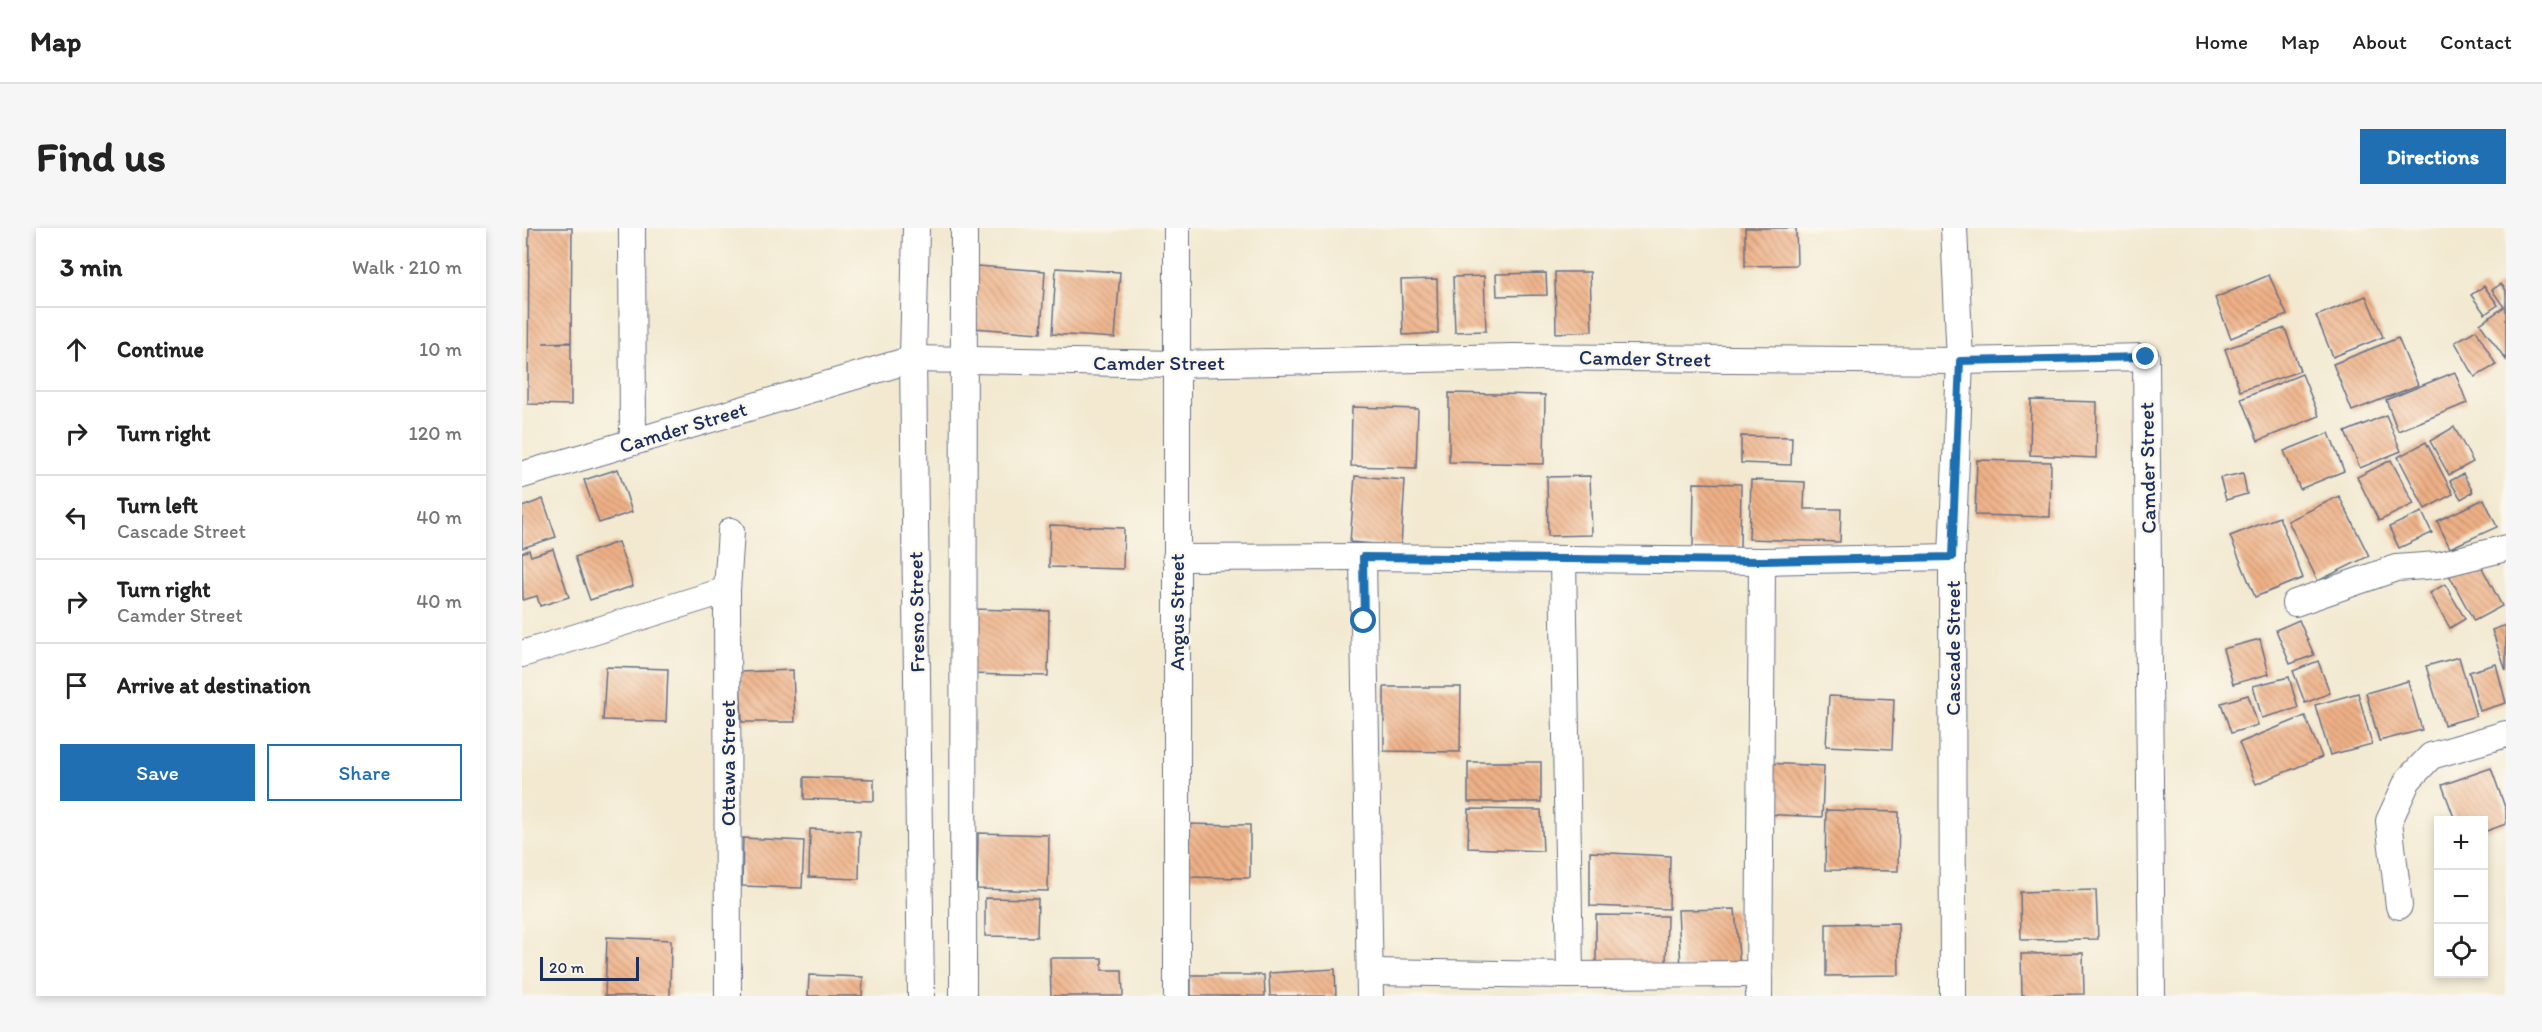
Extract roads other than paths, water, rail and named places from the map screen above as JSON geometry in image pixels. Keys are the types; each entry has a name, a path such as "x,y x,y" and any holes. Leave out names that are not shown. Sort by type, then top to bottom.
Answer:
{"street":[{"path":"632,228 633,442"},
{"name":"Fresno Street","path":"916,228 913,359 921,996"},
{"path":"963,996 964,228"},
{"name":"Angus Street","path":"1177,228 1177,996"},
{"name":"Cascade Street","path":"1953,996 1952,557 1960,361 1954,228"},
{"name":"Camder Street","path":"522,475 913,359 1177,364 1514,357 1960,361 2146,357 2152,996"},
{"name":"Ottawa Street","path":"728,996 727,590 731,531"},
{"path":"2295,603 2396,568 2438,565 2506,548"},
{"path":"1363,557 1370,984 1570,975 1759,985 1762,561"},
{"path":"1176,558 1363,557 1762,561 1952,557"},
{"path":"1563,559 1570,975"},
{"path":"522,654 727,590"},
{"path":"2399,906 2389,821 2408,780 2431,756 2506,734"}]}
